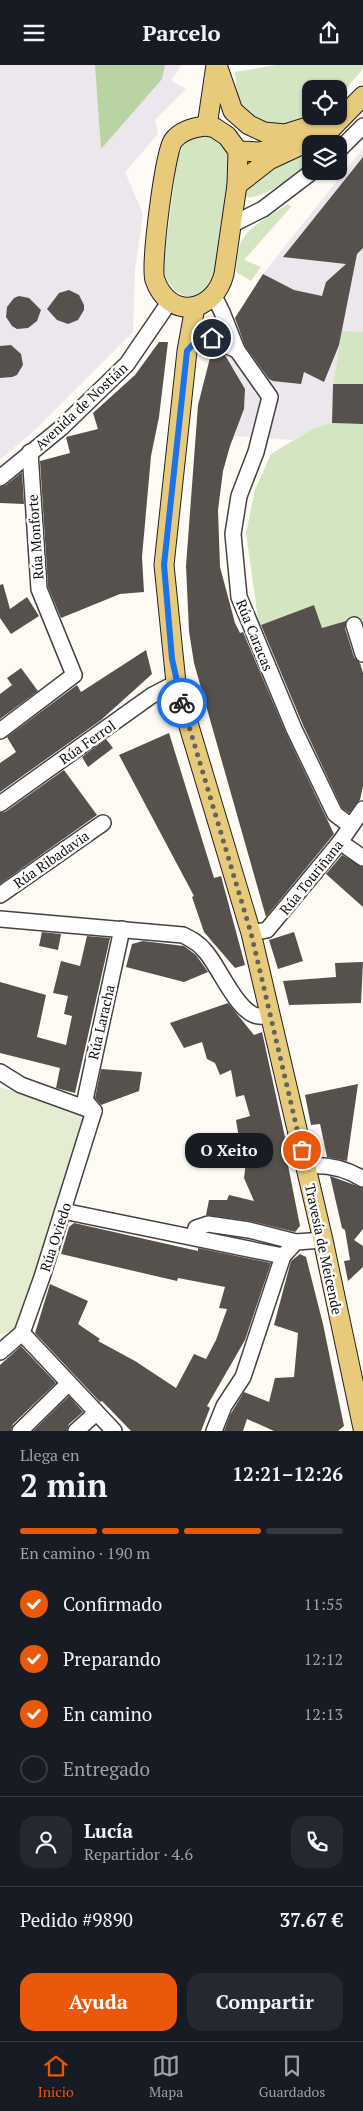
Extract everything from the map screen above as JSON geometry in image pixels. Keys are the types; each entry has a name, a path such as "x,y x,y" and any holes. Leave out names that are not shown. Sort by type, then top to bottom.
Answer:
{"main road":[{"path":"216,65 234,111 249,125 264,132 285,133 309,125"},
{"path":"207,126 216,65"},
{"path":"347,108 360,100"},
{"path":"237,185 269,160 327,133 360,100"},
{"path":"238,151 260,151 283,145 302,138 321,125"},
{"path":"207,126 215,128 227,136 238,151 237,185 221,287 214,297 195,307 178,306 160,292 154,278 154,258 166,163 171,143 179,134 195,127 207,126"},
{"name":"Travesía de Meicende","path":"195,307 187,351 164,565 172,659 176,683 251,933 323,1240 363,1428"}],"street":[{"path":"347,142 363,126"},
{"path":"231,225 263,209 302,179"},
{"name":"Rúa Caracas","path":"214,297 237,350 270,397 256,452 239,496 233,533 239,597 294,729 335,814 351,826"},
{"name":"Avenida de Nostián","path":"0,478 61,428 127,364 170,301"},
{"name":"Rúa Caracas","path":"187,351 196,341 206,337 237,350"},
{"name":"Rúa Monforte","path":"0,731 74,675 39,589 30,452"},
{"path":"354,625 363,654"},
{"name":"Rúa Ferrol","path":"0,804 151,696 176,683"},
{"name":"Rúa Touriñana","path":"251,933 267,930 340,842 363,809"},
{"name":"Rúa Ribadavia","path":"0,895 103,823"},
{"path":"340,842 363,857"},
{"path":"0,919 183,935 206,951 239,1003 249,1012 259,1017 271,1014"},
{"name":"Rúa Laracha","path":"94,1111 84,1100 122,929"},
{"path":"0,1072 21,1085 94,1111"},
{"name":"Rúa Oviedo","path":"22,1333 94,1111"},
{"path":"306,1166 322,1164 339,1168 363,1179"},
{"path":"63,1211 283,1256"},
{"path":"193,1237 196,1228 208,1224 249,1230 296,1243 323,1240"},
{"path":"214,1431 224,1406 243,1377 283,1256 296,1243"},
{"path":"0,1352 22,1333 114,1431"},
{"path":"20,1431 69,1383"},
{"path":"76,1431 96,1413"}],"shaded area":[{"path":"0,65 182,65 171,80 186,89 155,120 158,134 125,172 143,214 135,270 133,332 38,427 0,460"},
{"path":"363,148 363,332 342,332 333,384 332,423 312,429 293,440 234,436 244,409 245,389 221,348 214,345 232,322 263,274 338,180 347,180 347,168"}],"green space":[{"path":"95,65 165,65 162,79 101,149"},
{"path":"276,65 363,65 363,69 347,88 347,80 302,80 302,120 284,125 264,124 248,115 242,107 238,94 235,72"},
{"path":"198,136 210,137 223,145 230,161 216,277 204,292 197,296 189,297 176,291 171,286 164,273 163,266 178,156 185,143"},
{"path":"302,153 302,168 298,172 280,185 261,195 245,197 246,188 272,167"},
{"path":"288,204 291,207 244,260 261,267 251,281 236,272 239,250 244,237 258,223"},
{"path":"342,331 363,332 363,384 333,384"},
{"path":"332,423 363,424 363,620 347,621 322,628 314,605 259,626 246,533 255,490 271,454 312,429"},
{"path":"0,1087 85,1114 17,1330 0,1334"}],"building":[{"path":"363,157 363,248 357,254 339,345 324,382 304,372 301,384 273,381 269,379 245,346 235,318 263,274 294,290 322,296 326,282 346,264 283,257 345,180 347,180 347,177"},
{"path":"69,290 79,295 84,305 84,310 78,320 68,324 57,320 47,309 59,293"},
{"path":"19,296 29,298 41,310 37,321 28,328 17,329 12,326 6,317 7,307 14,298"},
{"path":"159,342 168,342 159,417 151,456 142,557 144,592 120,594 61,618 48,587 40,461 70,453 66,437 98,429 93,413 135,375"},
{"path":"11,345 21,354 23,365 17,375 0,378 0,346"},
{"path":"212,350 225,355 245,389 244,409 223,471 218,510 220,567 235,623 240,633 243,632 286,733 334,834 266,917 194,663 189,631 186,566 198,405"},
{"path":"333,384 363,384 363,424 332,423"},
{"path":"22,472 24,504 0,503 0,487 6,485"},
{"path":"3,584 10,609 27,597 39,616 11,634 0,618 0,585"},
{"path":"314,605 322,628 346,621 345,628 354,657 360,663 363,673 363,786 360,800 349,813 342,808 303,725 261,625"},
{"path":"146,650 152,674 101,720 0,792 0,763 16,752 7,737 77,685 81,692"},
{"path":"21,668 38,691 0,719 0,694 12,685 7,678"},
{"path":"169,733 214,878 221,876 245,965 235,968 204,932 192,897 194,896 119,755"},
{"path":"106,739 113,748 88,767 82,757"},
{"path":"64,770 97,815 0,884 0,813 5,812"},
{"path":"342,855 363,867 363,907 326,874"},
{"path":"42,932 61,934 58,950 39,946"},
{"path":"294,932 303,961 278,969 269,940"},
{"path":"87,936 110,938 75,1093 56,1088 60,1068 0,1053 0,982 46,995 37,1037 66,1045 72,1016 64,1014 68,996 53,993 61,961 80,966"},
{"path":"143,941 184,946 196,955 208,972 184,982 126,967 132,944"},
{"path":"363,962 361,1003 289,1005 283,981 336,977 335,963"},
{"path":"228,1003 254,1035 262,1032 290,1160 287,1160 300,1226 295,1232 250,1221 206,1215 209,1200 227,1200 229,1195 254,1201 244,1178 246,1162 214,1159 215,1146 240,1145 236,1120 250,1116 244,1095 236,1097 231,1070 220,1075 215,1063 207,1059 202,1042 184,1048 170,1023"},
{"path":"101,1069 142,1072 139,1091 101,1105 95,1098"},
{"path":"358,1084 347,1161 327,1157 320,1124 311,1125 305,1095"},
{"path":"330,1176 363,1188 363,1229 354,1240 363,1246 363,1267 348,1281 344,1261 350,1260 345,1230 342,1228"},
{"path":"74,1223 198,1251 198,1248 271,1263 245,1340 207,1406 210,1408 201,1431 131,1431 102,1401 100,1402 35,1333 50,1284 88,1301 78,1324 100,1339 98,1341 135,1361 176,1388 194,1354 206,1359 216,1340 227,1309 219,1308 225,1287 178,1278 177,1281 61,1254 69,1227"},
{"path":"300,1254 306,1257 323,1324 344,1426 338,1431 274,1431 247,1419 243,1431 224,1431 230,1415 244,1392 269,1402 275,1378 294,1377 298,1333 274,1325 291,1261"},
{"path":"21,1346 56,1383 13,1424 11,1431 0,1431 0,1365"},
{"path":"69,1396 83,1412 69,1424 67,1431 33,1431"}],"way so far":[{"path":"182,703 251,933 302,1150"}],"place":[{"name":"O Xeito","path":"302,1150"}],"route":[{"path":"182,703 172,659 164,565 187,351 196,341 206,337 212,338"}]}
